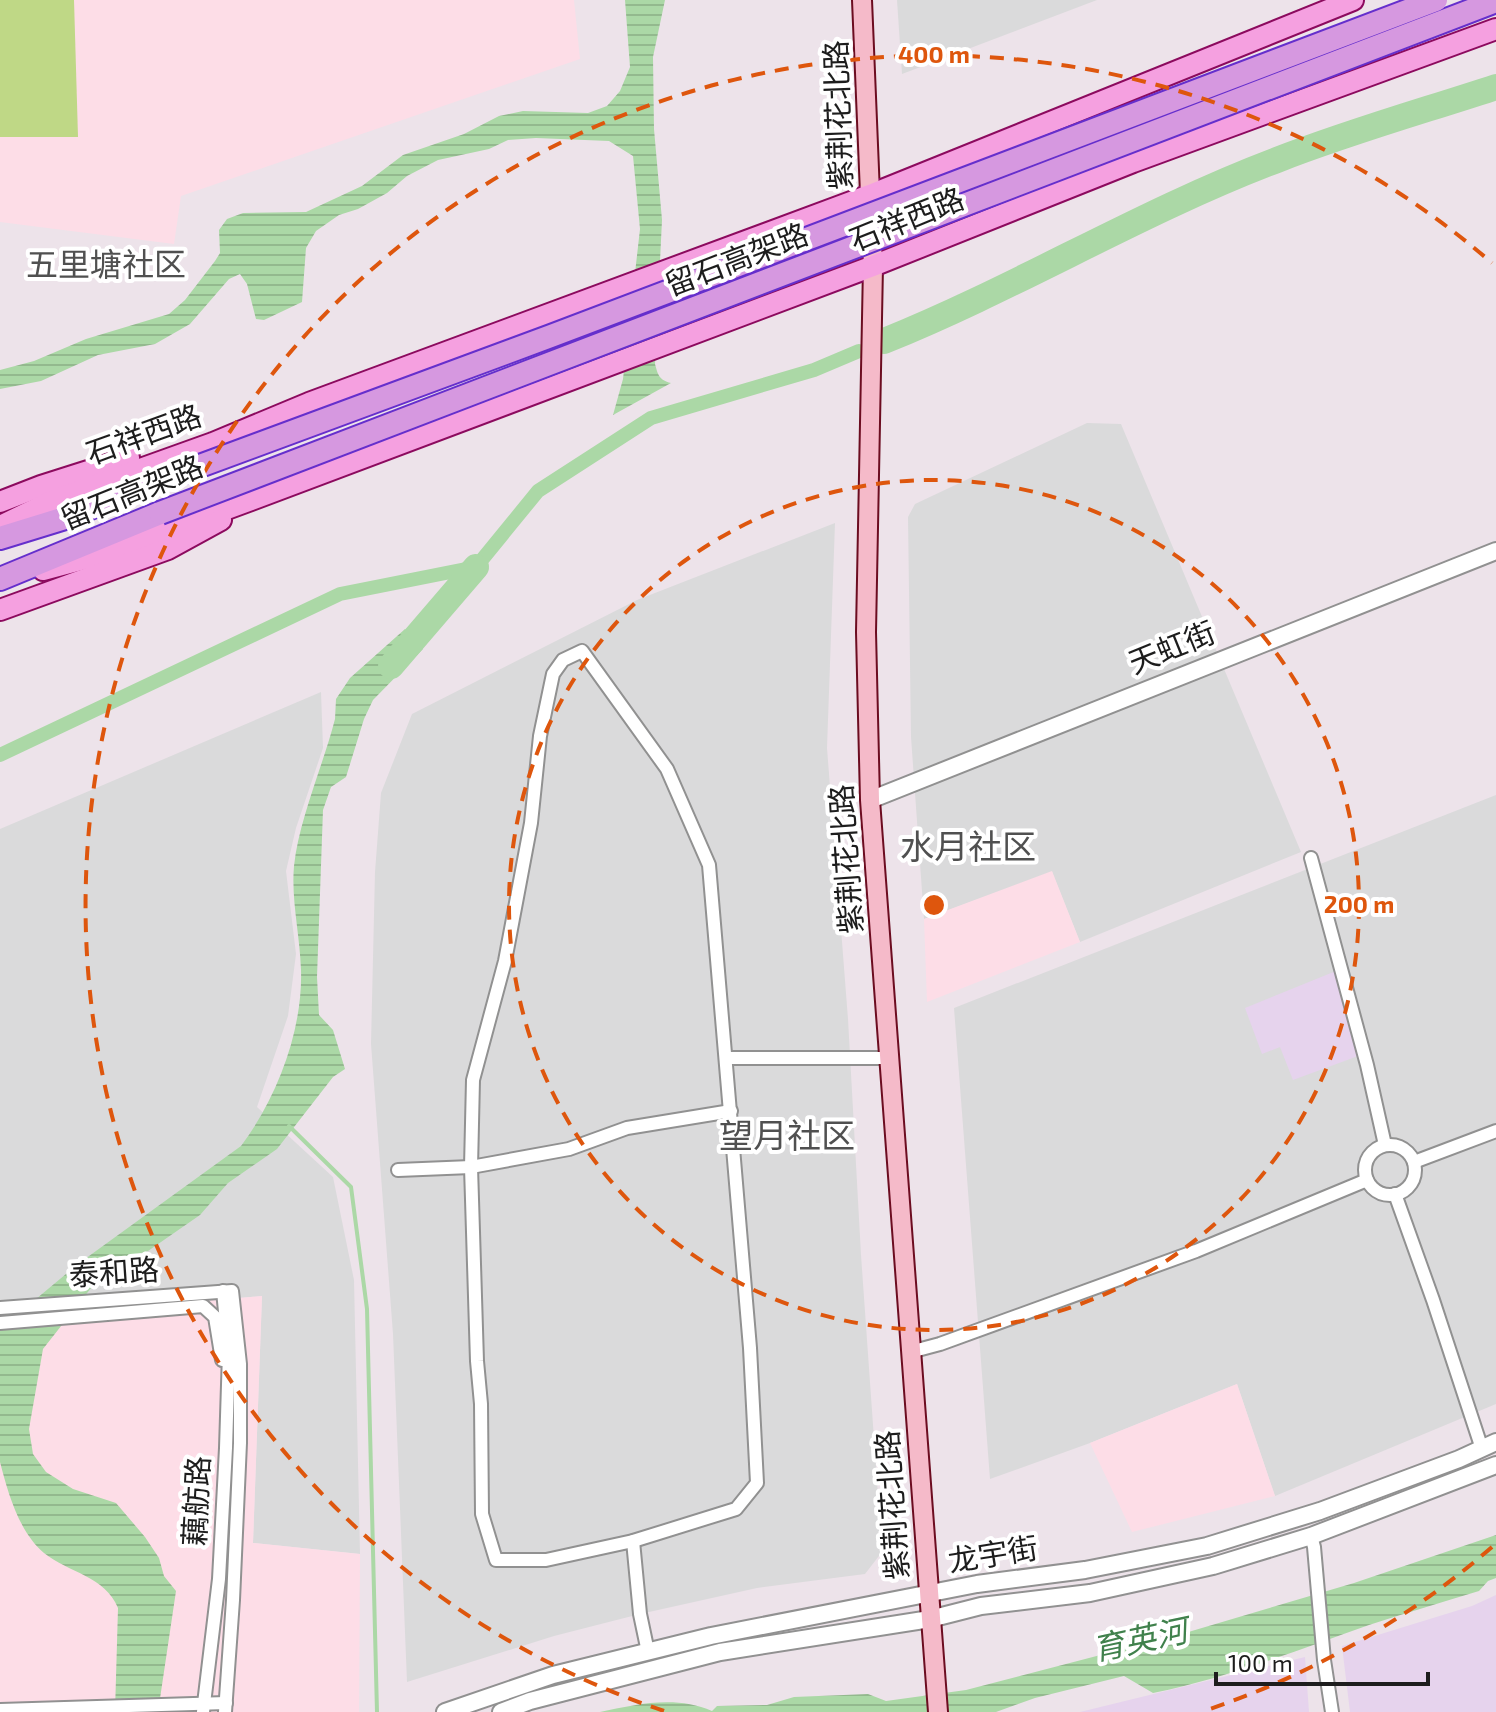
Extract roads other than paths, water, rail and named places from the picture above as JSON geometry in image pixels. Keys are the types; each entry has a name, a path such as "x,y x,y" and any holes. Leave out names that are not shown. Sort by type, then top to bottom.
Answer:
{"highway":[{"name":"留石高架路","path":"0,538 65,518 551,336 1436,0"},
{"name":"留石高架路","path":"0,580 160,513 1496,1"}],"main road":[{"name":"紫荆花北路","path":"862,0 873,266 866,632 870,800 938,1712"},
{"name":"石祥西路","path":"0,526 54,500 870,195 1353,0"},
{"name":"石祥西路","path":"0,580 110,552 873,266 1133,162 1496,29"},
{"name":"石祥西路","path":"0,502 41,486 309,403"},
{"name":"石祥西路","path":"0,610 168,549 208,529 251,500"}],"street":[{"name":"天虹街","path":"870,800 1496,551"},
{"path":"582,651 667,769 709,865 726,1058 750,1348 757,1483 736,1509 633,1541 546,1560 496,1560 482,1514 481,1404 471,1167 473,1080 505,961 531,823 540,736 553,674 563,660 582,651"},
{"path":"1311,858 1367,1065 1385,1145"},
{"path":"726,1058 888,1058"},
{"path":"398,1170 471,1167 569,1149 627,1128 731,1111"},
{"path":"1414,1162 1496,1131"},
{"path":"1385,1145 1406,1150 1414,1162 1414,1179 1403,1191 1395,1194 1379,1192 1367,1180 1365,1173 1368,1158 1385,1145"},
{"path":"910,1352 940,1344 1196,1251 1367,1180"},
{"path":"1395,1194 1489,1446"},
{"name":"泰和路","path":"0,1308 227,1291"},
{"name":"藕舫路","path":"203,1707 219,1579 229,1353 227,1291"},
{"name":"藕舫路","path":"225,1708 240,1443 240,1364 227,1291"},
{"name":"泰和路","path":"0,1323 203,1306 215,1317 227,1395"},
{"name":"龙宇街","path":"445,1712 553,1675 711,1636 977,1584 1085,1570 1207,1546 1320,1511 1489,1446"},
{"name":"龙宇街","path":"501,1712 530,1701 720,1652 930,1619 981,1606 1090,1593 1213,1566 1311,1536 1496,1465"},
{"path":"1311,1536 1332,1712"},
{"path":"633,1541 640,1614 648,1652"},
{"path":"0,1710 168,1703 225,1708"}],"waterway":[{"path":"884,341 1227,180 1331,140 1496,87"},
{"path":"0,755 340,594 476,567 538,491 651,418 814,370 859,351"},
{"path":"391,666 476,567"},
{"path":"289,1126 351,1187 367,1309 377,1712"}],"district":[{"name":"五里塘社区","path":"106,265"},
{"name":"水月社区","path":"968,847"},
{"name":"望月社区","path":"787,1136"}],"water label":[{"name":"育英河","path":"1140,1640"}]}
